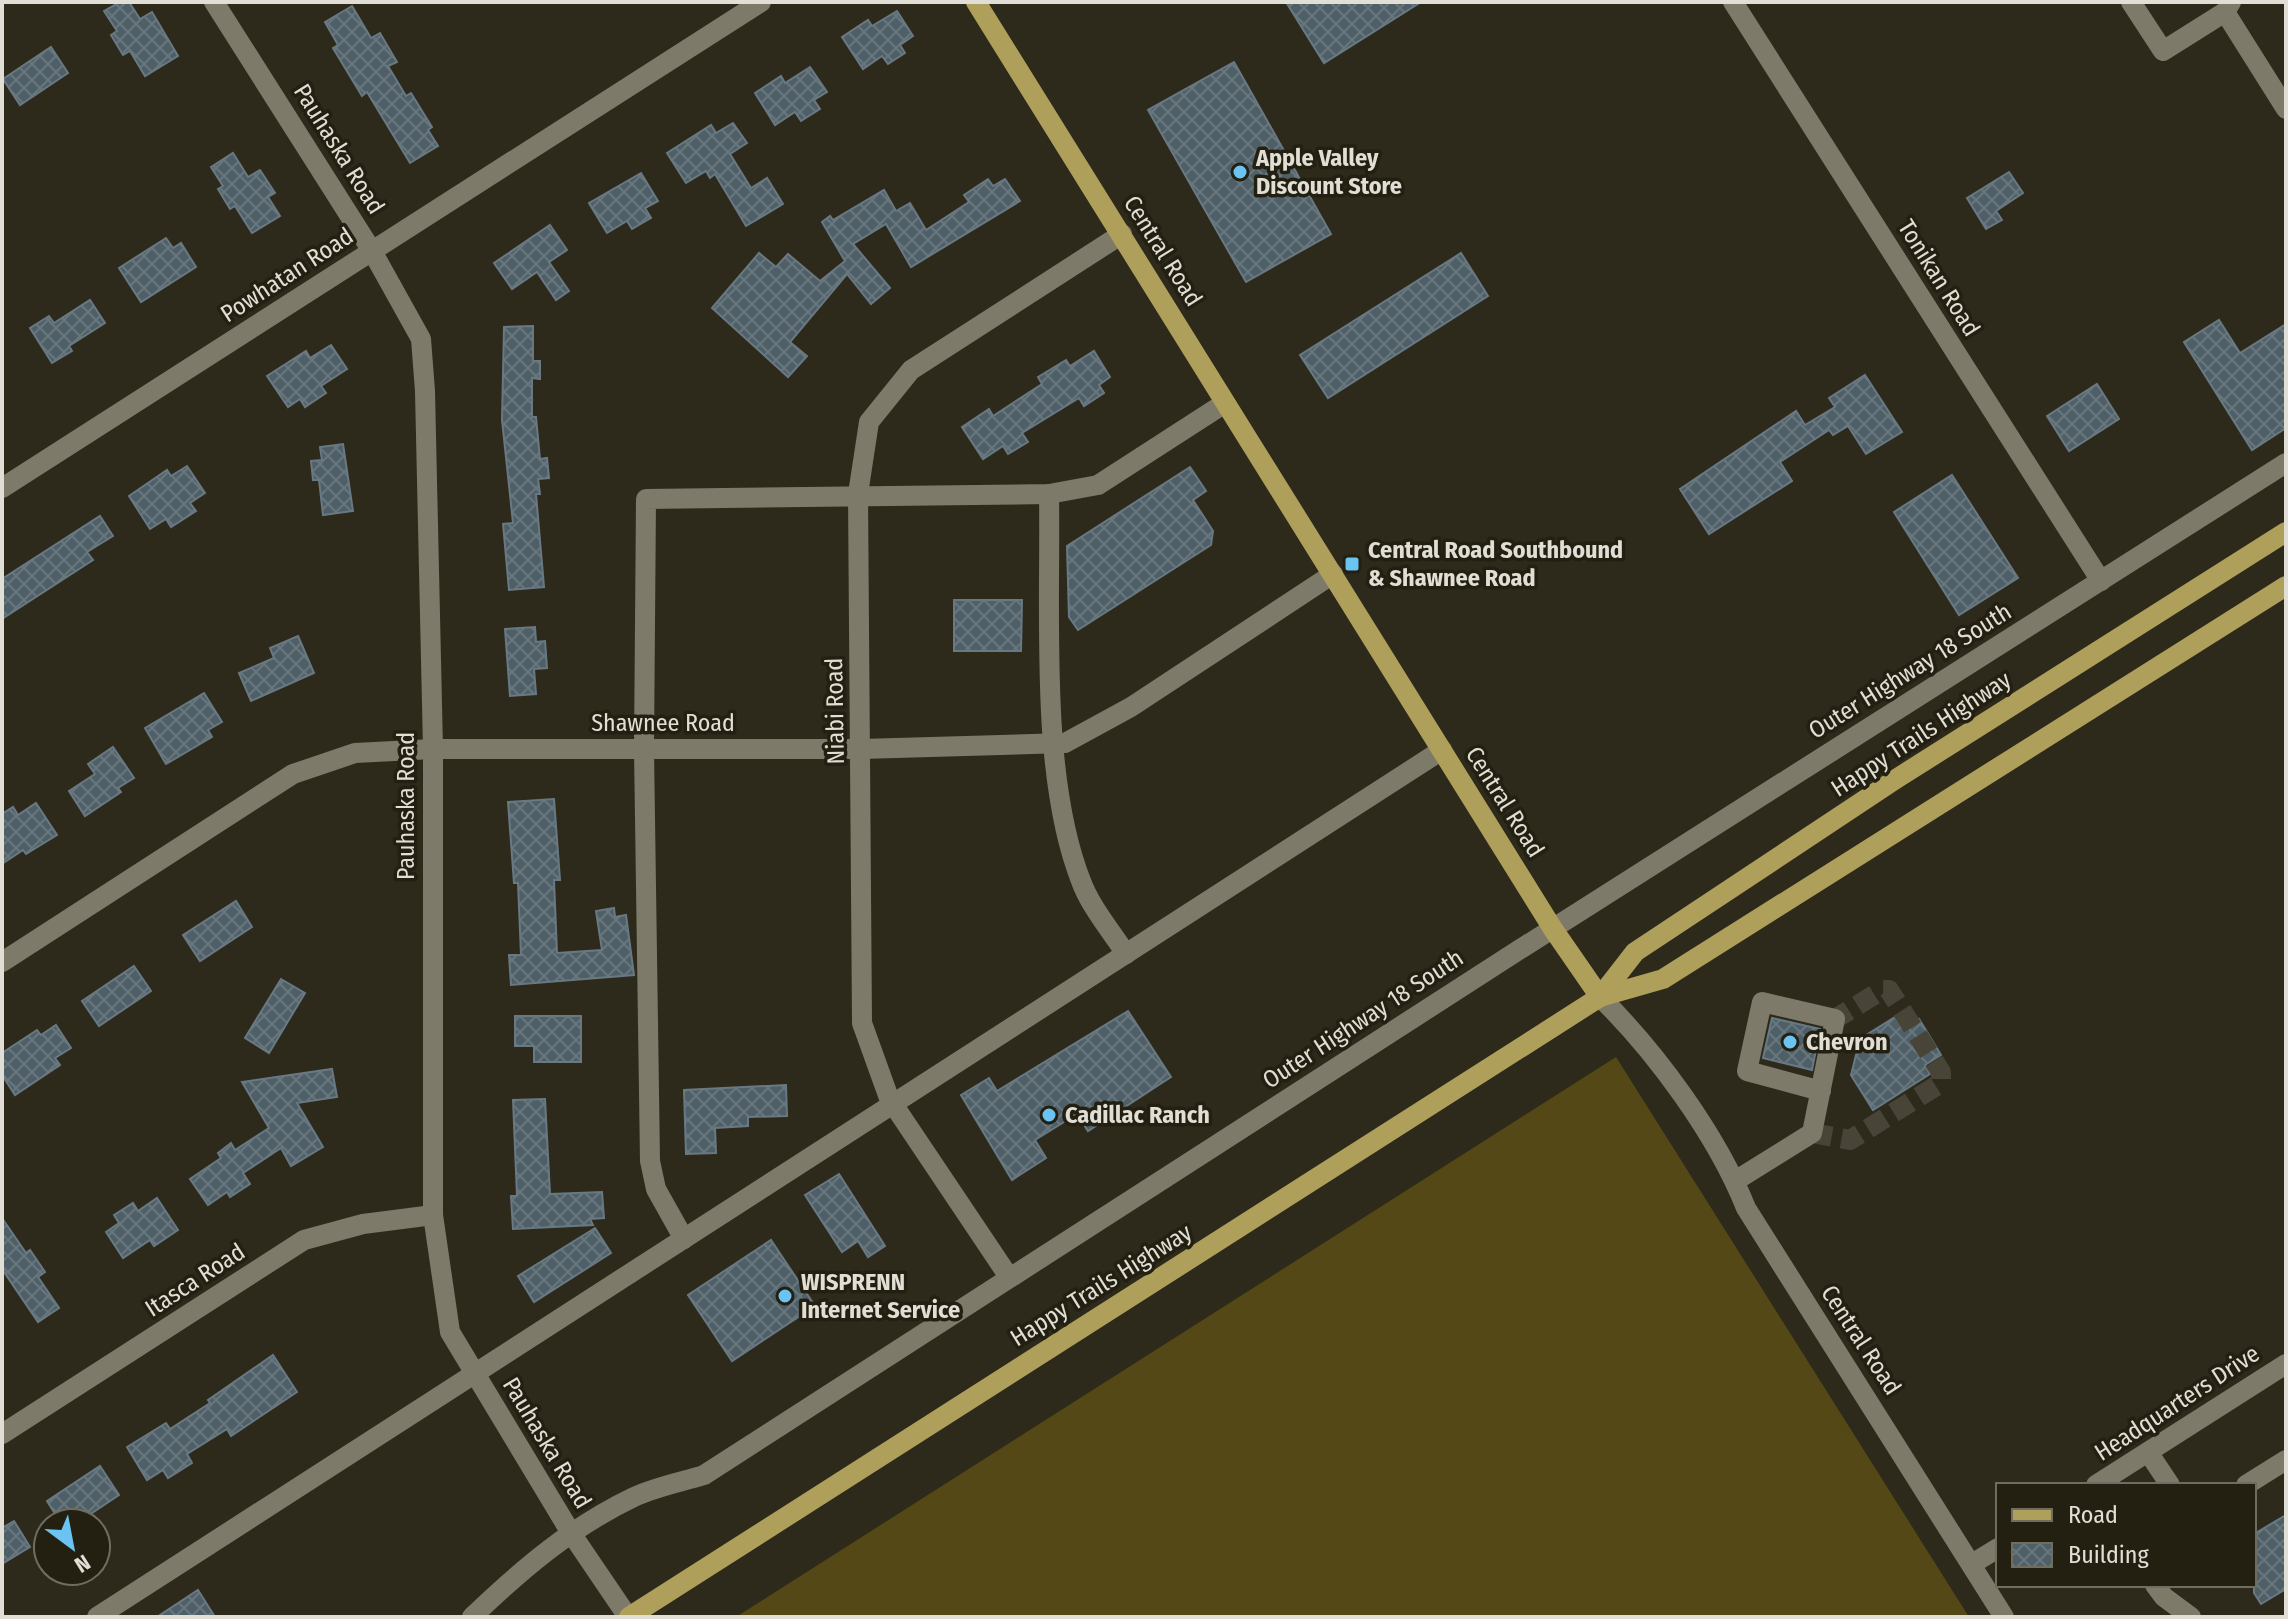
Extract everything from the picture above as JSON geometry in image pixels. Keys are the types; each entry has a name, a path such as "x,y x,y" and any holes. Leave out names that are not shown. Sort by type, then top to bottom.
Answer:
{"main road":[{"name":"Central Road","path":"976,2 1553,929 1600,997"},
{"name":"Happy Trails Highway","path":"1600,997 1635,952 1896,779 2286,532"},
{"name":"Happy Trails Highway","path":"628,1617 1600,997 1663,979 2286,586"}],"street":[{"name":"Pauhaska Road","path":"214,2 372,251 421,339 425,391 433,749 433,1215 450,1332 571,1533 628,1617"},
{"name":"Powhatan Road","path":"2,488 761,2"},
{"name":"Tonikan Road","path":"1733,2 2101,581"},
{"path":"2131,2 2163,51 2228,7 2286,109"},
{"name":"Niabi Road","path":"1009,1277 893,1104 862,1023 858,494 869,422 911,370 1122,234"},
{"path":"684,1239 656,1189 650,1161 644,749 646,499 1049,494 1098,485 1225,403"},
{"name":"Outer Highway 18 South","path":"472,1617 528,1563 571,1533 636,1496 704,1475 1553,929 2286,463"},
{"path":"1049,494 1053,743 1070,845 1082,884 1126,954"},
{"name":"Shawnee Road","path":"2,962 293,774 355,753 433,749 861,749 1065,743 1131,707 1333,574"},
{"path":"97,1617 1442,750"},
{"name":"Central Road","path":"1600,997 1642,1038 1735,1181 1746,1208 2004,1617"},
{"path":"1735,1181 1812,1133 1821,1091 1835,1019 1762,1002 1747,1071 1821,1091"},
{"name":"Itasca Road","path":"2,1434 304,1240 363,1224 433,1215"},
{"name":"Headquarters Drive","path":"2099,1483 2285,1366"},
{"path":"2148,1452 2169,1483"},
{"path":"2249,1483 2286,1460"},
{"path":"1972,1564 1996,1549"},
{"path":"2156,1587 2164,1597 2191,1617"}],"shaded area":[{"path":"1616,1057 1969,1617 736,1617"}],"building":[{"path":"120,2 129,2 140,19 152,12 178,56 145,76 130,51 123,55 111,35 117,31 104,11"},
{"path":"1286,2 1421,2 1324,63"},
{"path":"352,6 371,38 380,33 397,62 388,66 406,96 411,93 432,127 428,130 438,146 410,163 367,92 362,96 333,48 338,45 325,22"},
{"path":"897,11 913,36 900,45 905,53 888,64 882,56 863,69 842,37 868,20 872,26"},
{"path":"51,47 68,73 20,105 3,79"},
{"name":"Apple Valley Discount Store","path":"1234,62 1331,234 1246,282 1148,110"},
{"path":"810,67 827,92 814,100 820,109 801,121 795,112 775,125 755,93 781,76 785,83"},
{"path":"733,123 747,143 730,154 751,188 767,178 783,204 746,226 715,174 710,178 706,171 686,183 667,153 711,125 716,133"},
{"path":"233,153 248,177 260,170 275,193 268,197 280,216 252,233 235,206 230,209 218,189 223,186 211,167"},
{"path":"2009,172 2023,193 1996,211 2002,220 1986,229 1967,198"},
{"path":"641,173 658,201 645,208 651,218 632,229 627,221 607,233 589,203"},
{"path":"988,179 993,186 1005,179 1020,201 911,267 886,224 853,244 890,288 871,304 847,274 790,342 807,356 788,377 712,308 759,253 776,267 788,254 820,281 845,261 822,222 830,216 833,220 884,190 896,211 910,203 926,230 969,202 964,195"},
{"path":"550,225 567,250 549,262 569,291 556,300 537,272 512,289 494,263"},
{"path":"166,238 173,248 181,243 196,267 141,302 119,268"},
{"path":"1461,253 1488,296 1328,398 1300,355"},
{"path":"90,300 105,323 69,346 72,351 52,363 30,328 49,316 54,323"},
{"path":"2219,320 2240,353 2286,324 2286,428 2252,450 2184,342"},
{"path":"533,326 533,361 540,361 540,379 532,378 532,417 536,417 540,459 547,458 549,478 538,479 540,494 536,494 544,587 509,590 503,524 513,523 502,420 504,327"},
{"path":"331,345 347,369 321,386 326,393 305,407 300,399 288,407 267,376 306,351 310,358"},
{"path":"1094,351 1110,377 1099,385 1104,393 1084,406 1079,398 1022,433 1028,442 1008,454 1003,446 983,459 962,427 989,409 993,416 1042,384 1038,377 1066,360 1070,366"},
{"path":"1865,375 1902,432 1866,454 1848,426 1833,435 1829,430 1780,462 1792,481 1709,534 1680,489 1796,411 1805,425 1835,407 1829,398"},
{"path":"2097,384 2119,419 2069,451 2047,416"},
{"path":"343,444 353,511 323,515 319,480 313,480 311,461 322,460 320,447"},
{"path":"187,466 205,493 190,503 196,511 171,527 166,519 150,529 129,496 167,470 171,476"},
{"path":"1190,467 1206,491 1193,500 1213,531 1211,545 1078,630 1069,617 1067,546"},
{"path":"1952,475 2018,578 1959,615 1894,512"},
{"path":"100,516 113,536 87,552 93,560 2,619 2,579"},
{"path":"954,600 1022,600 1021,651 954,651"},
{"path":"535,627 536,642 545,641 547,668 534,669 536,694 510,696 505,629"},
{"path":"298,636 314,673 251,701 239,673 274,658 270,648"},
{"path":"204,693 222,722 208,730 212,737 166,764 145,728"},
{"path":"113,747 134,778 118,788 121,792 85,816 69,791 95,774 88,764"},
{"path":"554,799 560,880 554,880 557,953 602,950 596,911 614,908 615,917 626,915 634,975 511,985 509,955 521,955 518,883 514,883 508,802"},
{"path":"36,803 57,835 26,854 23,850 2,864 2,814 13,807 18,815"},
{"path":"236,901 252,927 200,961 183,935"},
{"path":"134,966 151,991 99,1026 82,1001"},
{"path":"281,979 305,993 269,1053 245,1038"},
{"path":"1128,1011 1171,1077 1088,1131 1077,1114 1035,1140 1046,1158 1012,1180 961,1095 989,1078 997,1091"},
{"path":"515,1016 581,1016 581,1062 534,1062 534,1046 515,1046"},
{"path":"1895,1017 1903,1029 1919,1019 1941,1055 1925,1065 1930,1074 1873,1110 1851,1075 1860,1039"},
{"name":"Chevron","path":"1772,1018 1820,1029 1812,1070 1763,1058"},
{"path":"56,1025 71,1048 55,1058 60,1065 15,1095 2,1075 2,1053 37,1030 41,1035"},
{"path":"332,1069 337,1097 297,1103 323,1147 291,1166 281,1148 243,1173 250,1184 230,1197 227,1192 208,1205 190,1179 221,1158 218,1153 231,1143 235,1150 269,1128 242,1082"},
{"path":"786,1085 787,1116 748,1117 748,1126 715,1128 716,1153 686,1154 684,1090"},
{"path":"545,1099 550,1194 602,1192 604,1218 590,1219 593,1225 513,1229 511,1196 517,1196 513,1100"},
{"path":"839,1174 885,1246 868,1257 858,1241 842,1252 805,1195"},
{"path":"157,1198 178,1230 154,1246 150,1240 123,1258 106,1232 119,1223 114,1215 133,1203 138,1211"},
{"path":"2,1218 26,1253 30,1250 45,1272 38,1277 59,1308 38,1322 2,1269"},
{"path":"595,1228 611,1253 534,1302 518,1276"},
{"path":"771,1240 815,1306 732,1361 688,1295"},
{"path":"273,1355 297,1392 231,1436 227,1429 187,1454 192,1463 168,1478 163,1470 147,1480 127,1447 166,1423 170,1429"},
{"path":"100,1466 119,1495 101,1507 51,1507 47,1501"},
{"path":"2286,1515 2286,1589 2261,1604 2254,1593 2256,1533"},
{"path":"14,1521 30,1547 2,1564 2,1528"},
{"path":"198,1590 215,1617 157,1617"}],"tunnel":[{"path":"1812,1133 1850,1140 1941,1083 1941,1072 1889,990 1882,990 1835,1019"}],"place":[{"name":"Apple Valley Discount Store","path":"1240,172"},
{"name":"Central Road Southbound & Shawnee Road","path":"1352,564"},
{"name":"Chevron","path":"1790,1042"},
{"name":"Cadillac Ranch","path":"1049,1115"},
{"name":"WISPRENN Internet Service","path":"785,1296"}]}
